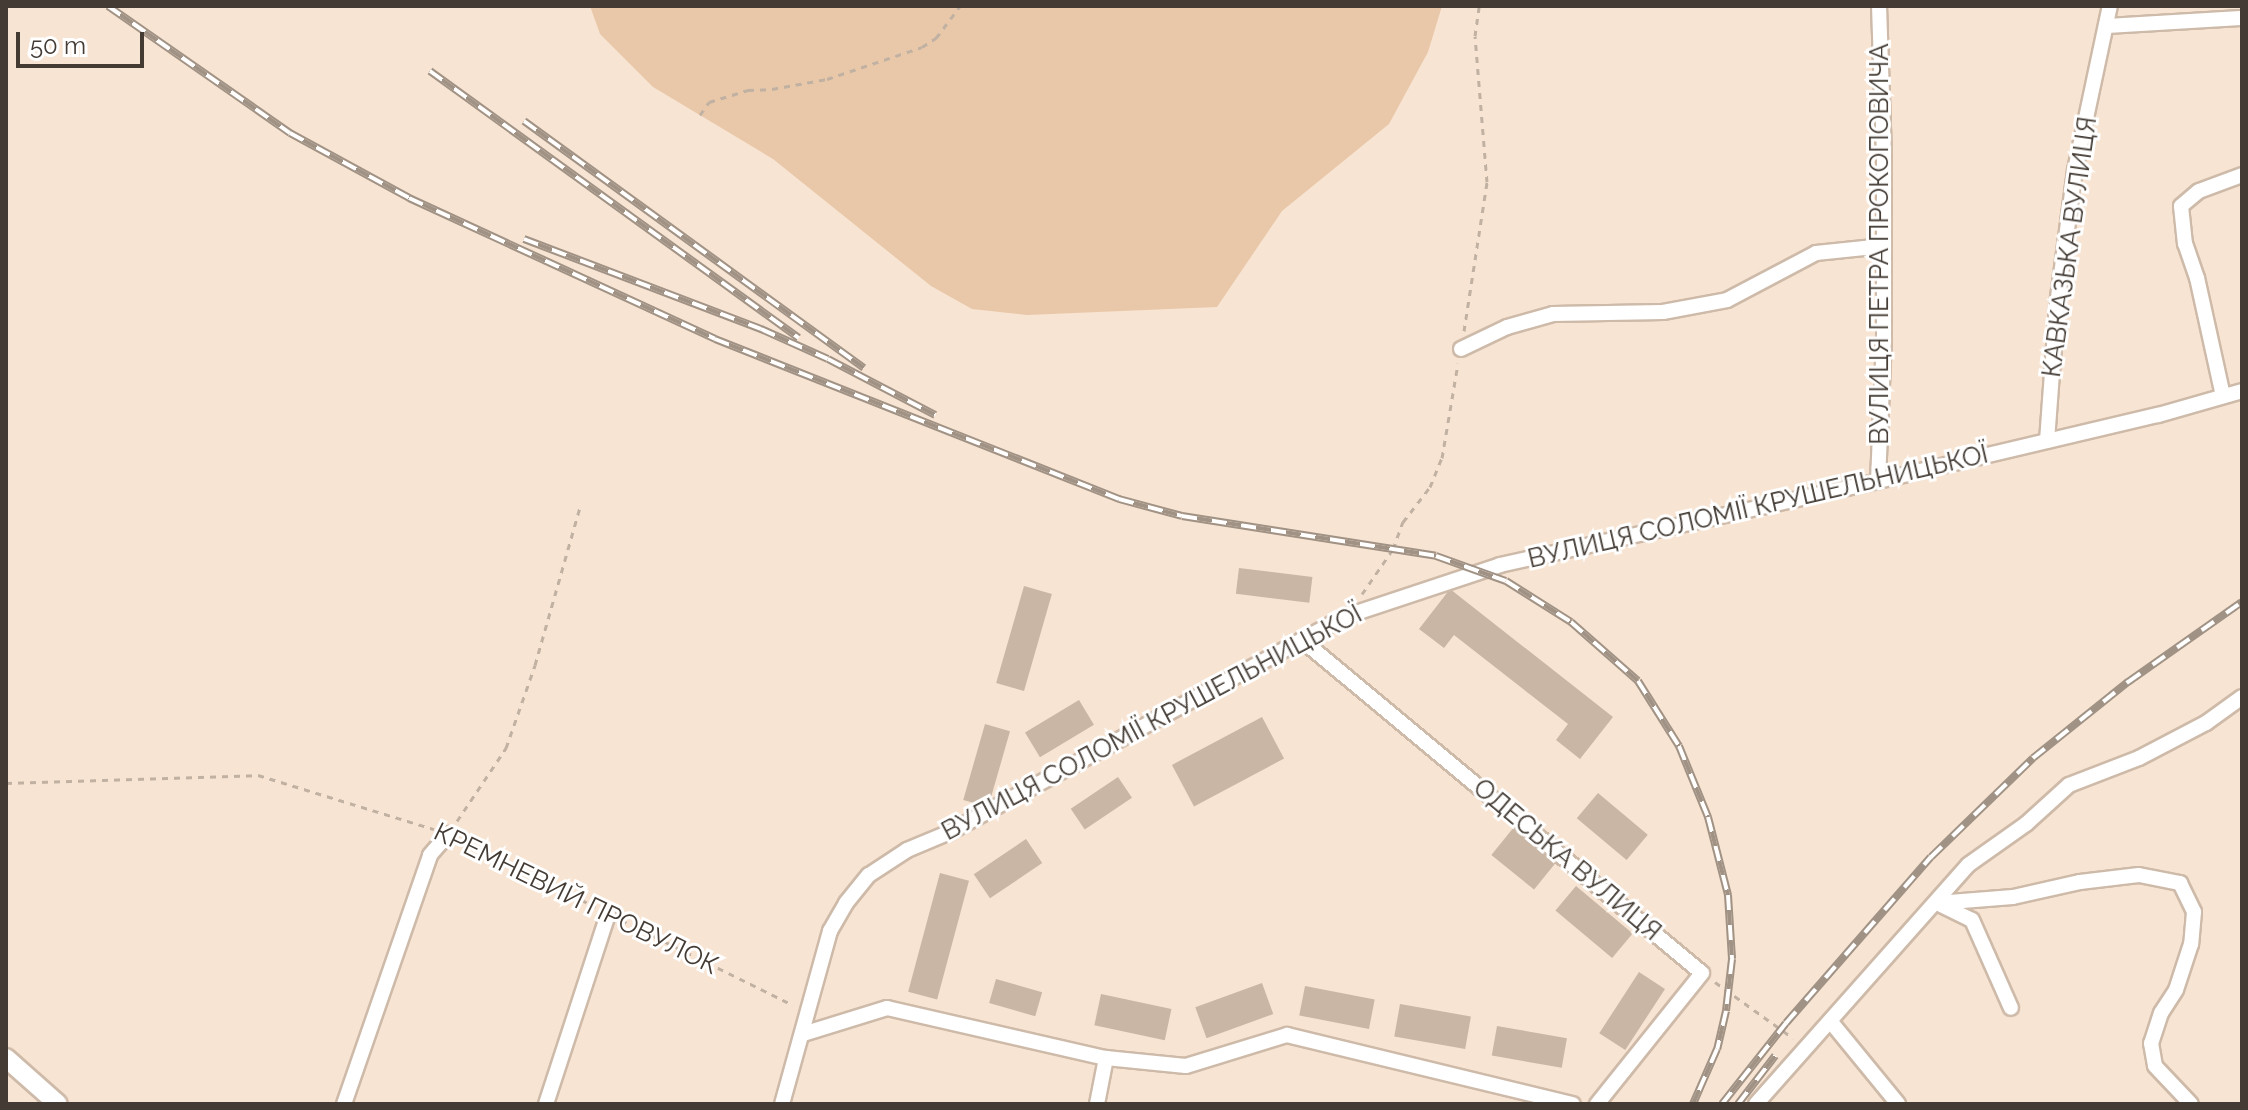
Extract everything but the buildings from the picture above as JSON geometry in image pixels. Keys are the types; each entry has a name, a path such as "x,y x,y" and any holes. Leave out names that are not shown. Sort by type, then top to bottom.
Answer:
{"street":[{"name":"ВУЛИЦЯ ПЕТРА ПРОКОПОВИЧА","path":"1878,481 1884,246 1879,6"},
{"name":"КАВКАЗЬКА ВУЛИЦЯ","path":"2047,441 2057,305 2075,170 2110,6"},
{"path":"2106,26 2242,18"},
{"path":"2223,396 2200,291 2185,244 2181,206 2199,191 2242,175"},
{"path":"1461,349 1507,327 1553,314 1663,312 1727,300 1816,253 1884,246"},
{"name":"ВУЛИЦЯ СОЛОМІЇ КРУШЕЛЬНИЦЬКОЇ","path":"782,1104 830,931 846,903 869,875 907,850 950,832 1344,617 1500,565 1878,481 2242,391"},
{"name":"ОДЕСЬКА ВУЛИЦЯ","path":"1302,640 1702,973"},
{"path":"1756,1104 1968,865 2026,824 2069,785 2139,758 2206,723 2241,700"},
{"path":"344,1104 430,855 448,834"},
{"path":"1937,903 2013,897 2080,882 2139,875 2180,883 2194,912 2191,944 2176,990 2161,1013 2151,1043 2155,1066 2191,1104"},
{"path":"1937,903 1972,920 2011,1008"},
{"path":"546,1104 608,914"},
{"path":"1597,1104 1702,973"},
{"path":"803,1034 887,1008 1106,1058 1186,1066 1287,1035 1573,1104"},
{"path":"1831,1022 1898,1104"},
{"path":"6,1058 58,1104"},
{"path":"1097,1104 1106,1058"}],"path":[{"path":"700,115 709,102 737,93 827,79 922,47 936,38 960,6"},
{"path":"1344,617 1378,573 1403,522 1430,487 1442,458 1487,182 1475,36 1479,6"},
{"path":"448,834 472,803 506,748 535,665 581,504"},
{"name":"КРЕМНЕВИЙ ПРОВУЛОК","path":"6,783 258,775 448,834 808,1013"},
{"path":"1702,973 1807,1049"}],"shaded area":[{"path":"590,6 1442,6 1428,52 1389,124 1282,211 1217,307 1027,315 972,309 931,286 773,159 653,87 600,34"}],"railway":[{"path":"108,6 290,133 409,198 715,339 1119,499 1182,516 1436,556 1506,581 1571,622 1638,681 1679,746 1708,817 1728,895 1732,959 1726,1011 1717,1049 1693,1104"},
{"path":"430,71 799,338"},
{"path":"524,121 864,368"},
{"path":"524,239 761,329 828,359 935,415"},
{"path":"1722,1104 1786,1023 1931,857 2033,758 2128,682 2242,602"},
{"path":"1738,1104 1775,1056"}]}
